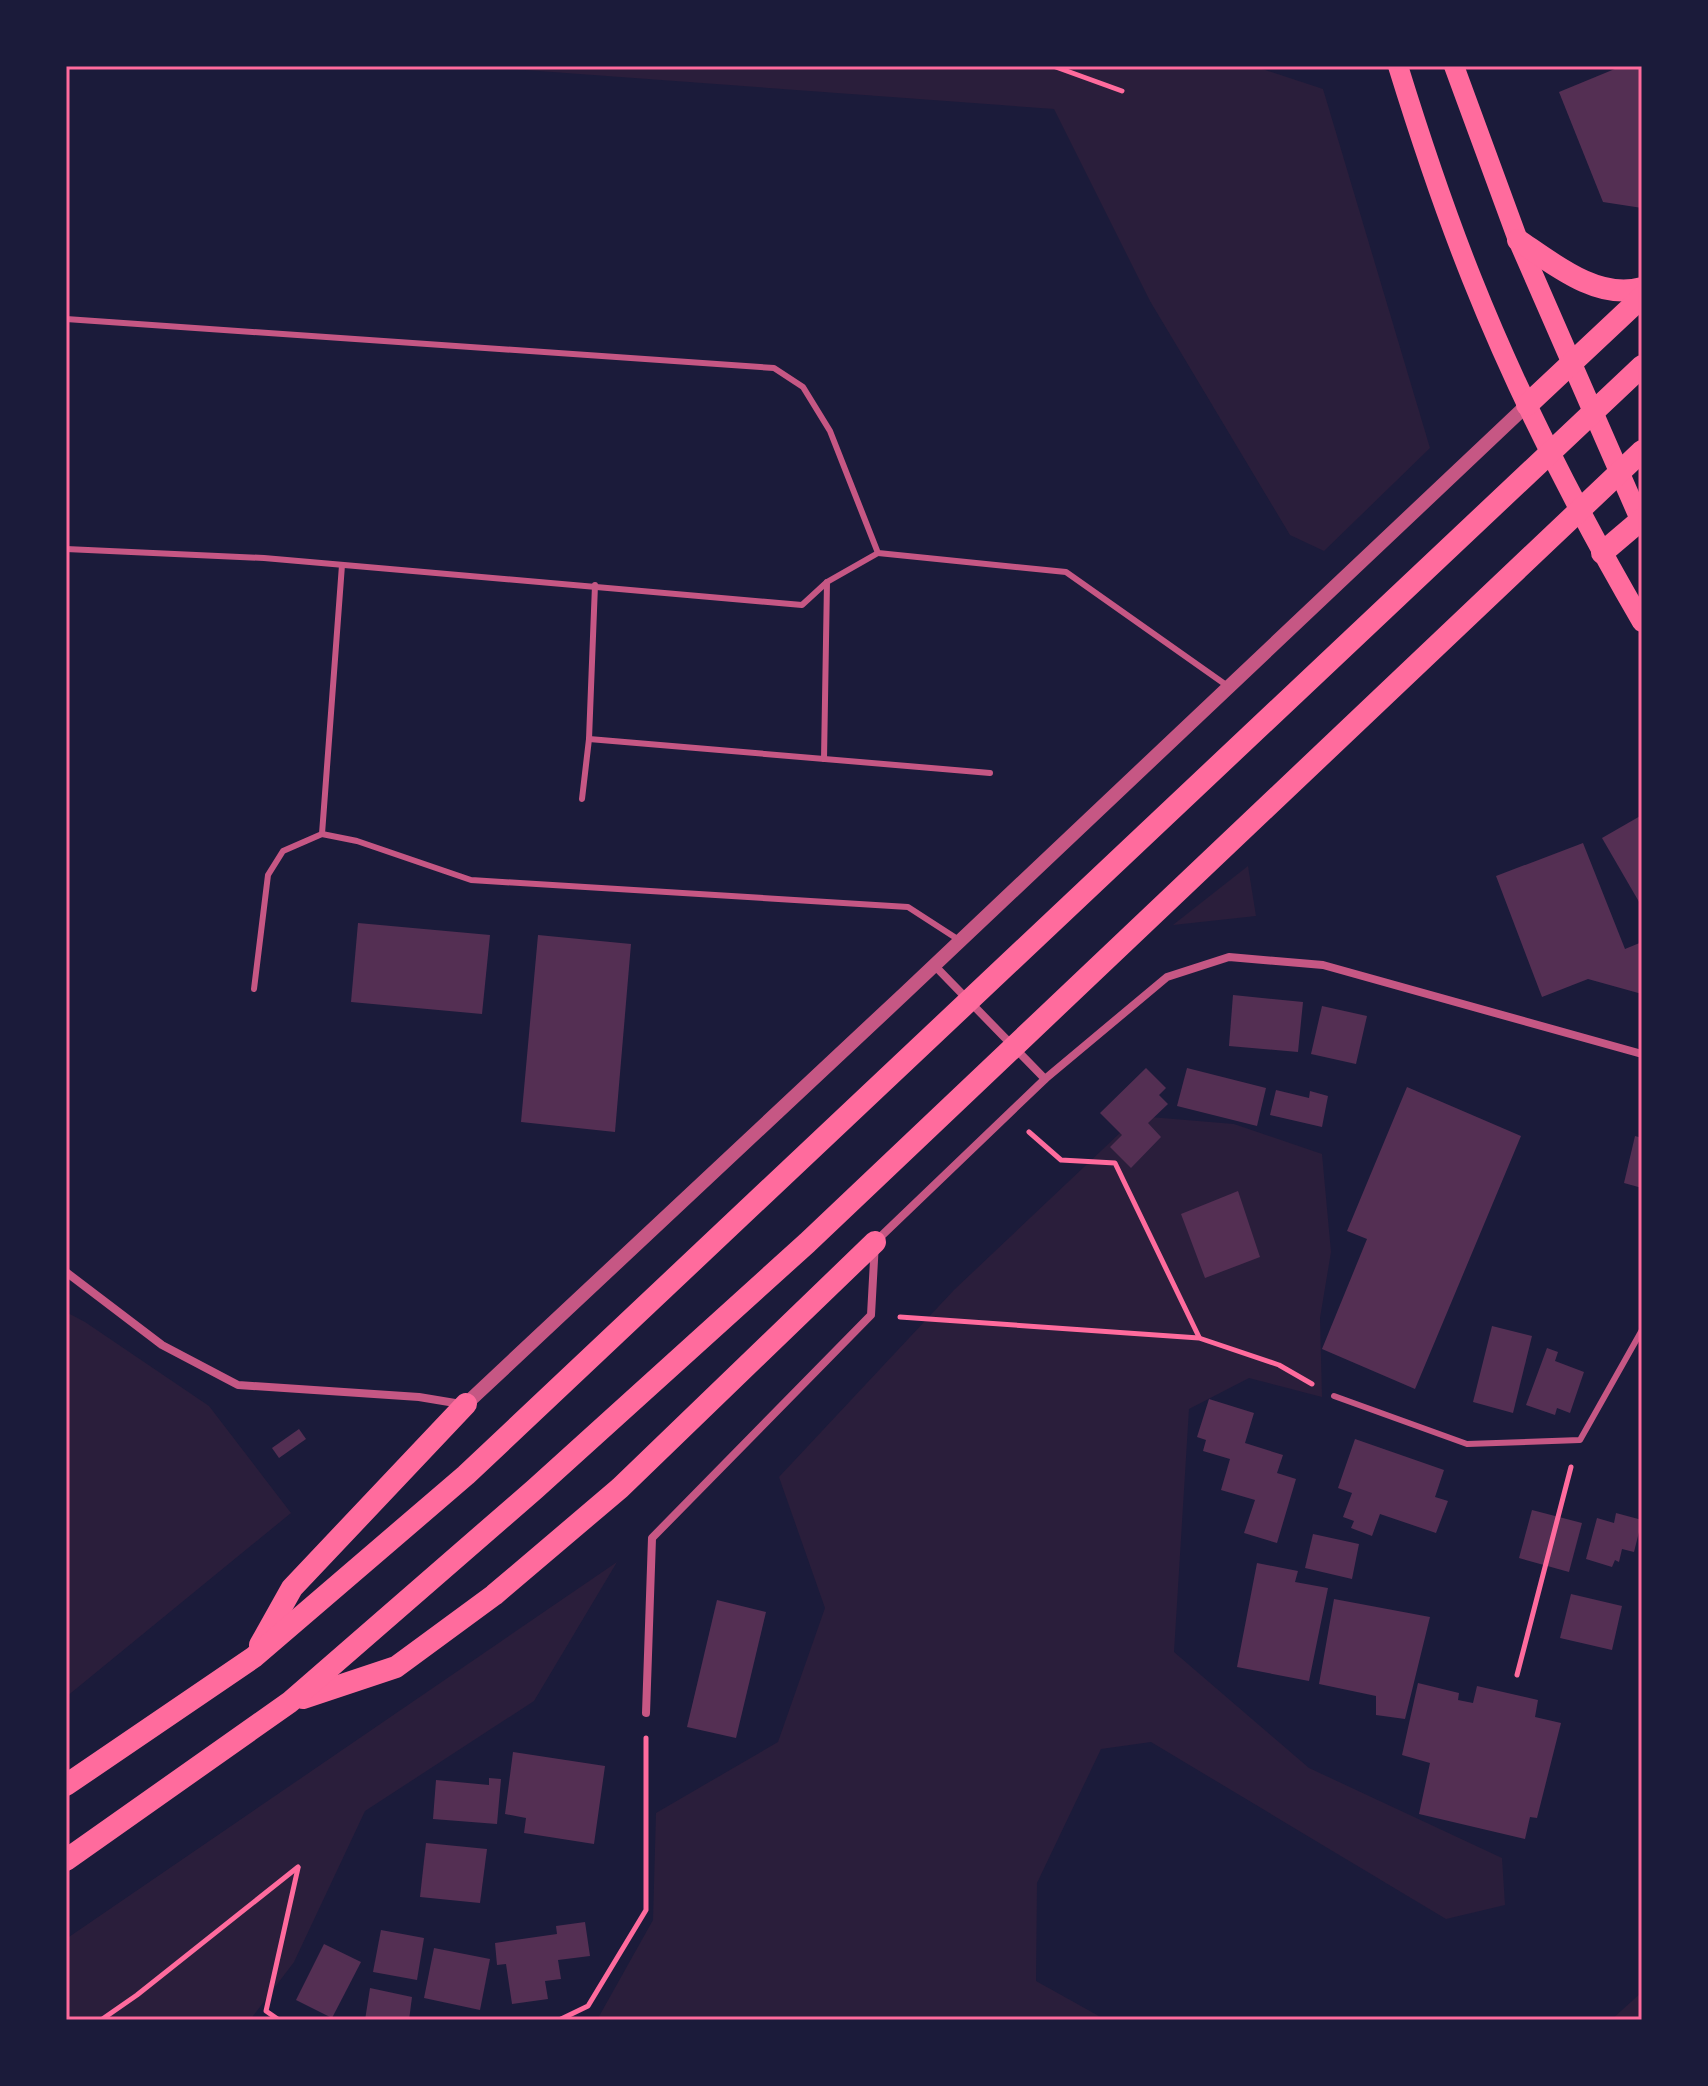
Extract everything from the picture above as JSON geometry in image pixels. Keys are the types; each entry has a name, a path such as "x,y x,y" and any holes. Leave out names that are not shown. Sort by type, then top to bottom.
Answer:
{"highway":[{"path":"1518,240 1566,271 1595,285 1611,289 1642,288"},
{"path":"1527,405 1642,297"},
{"path":"66,1785 254,1657 466,1475 1642,366"},
{"path":"66,1860 290,1702 547,1479 807,1243 1642,451"},
{"path":"1602,553 1641,521"},
{"path":"290,1702 396,1667 494,1595 620,1488 875,1242"},
{"path":"254,1657 292,1588 466,1404"}],"main road":[{"path":"1398,66 1471,278 1527,405 1602,553 1642,622"},
{"path":"1454,66 1518,240 1641,521"}],"street":[{"path":"66,1272 162,1345 238,1385 419,1397 466,1404 1527,405"},
{"path":"646,1713 652,1538 871,1315 875,1242 1045,1079 1167,977 1229,957 1323,965 1642,1054"},
{"path":"934,965 1045,1079"}],"lane":[{"path":"66,319 774,368 803,387 830,431 878,553"},
{"path":"66,549 264,558 802,605 827,582 878,553 1066,572 1229,687"},
{"path":"322,834 342,565"},
{"path":"824,759 827,582"},
{"path":"582,799 589,739 595,585"},
{"path":"589,739 990,773"},
{"path":"254,989 268,875 283,851 322,834 357,841 471,880 908,907 960,941"},
{"path":"1334,1396 1467,1444 1580,1440 1642,1330"}],"path":[{"path":"1053,66 1122,91"},
{"path":"1010,1115 1061,1160 1115,1163 1199,1338"},
{"path":"871,1315 1199,1338 1279,1365 1334,1396"},
{"path":"1517,1675 1563,1495"},
{"path":"559,2020 588,2006 646,1910 646,1713"},
{"path":"101,2020 298,1867 266,2011 279,2020"}],"shaded area":[{"path":"472,66 1253,66 1323,89 1430,448 1324,551 1290,535 1150,301 1054,109"},
{"path":"1248,866 1256,916 1173,925"},
{"path":"1138,1116 1234,1124 1322,1154 1331,1252 1320,1318 1322,1397 1249,1378 1189,1409 1174,1652 1309,1768 1502,1858 1505,1905 1446,1919 1151,1742 1101,1749 1037,1883 1036,1981 1106,2020 597,2020 653,1920 656,1813 778,1742 825,1608 779,1477 954,1290"},
{"path":"66,1312 209,1406 291,1513 66,1697"},
{"path":"617,1562 534,1701 365,1811 294,1962 250,2020 66,2020 66,1939"},
{"path":"1642,1992 1642,2020 1611,2020"}],"building":[{"path":"1622,66 1642,66 1642,208 1603,202 1559,92"},
{"path":"1642,815 1642,907 1602,838"},
{"path":"1583,843 1625,949 1642,942 1642,994 1588,979 1542,997 1496,876"},
{"path":"358,923 490,935 482,1014 351,1002"},
{"path":"538,935 631,944 615,1132 521,1122"},
{"path":"1233,995 1303,1002 1298,1052 1229,1046"},
{"path":"1322,1006 1367,1016 1356,1064 1311,1054"},
{"path":"1146,1068 1166,1088 1159,1095 1168,1104 1148,1123 1161,1137 1131,1168 1110,1147 1122,1135 1100,1113"},
{"path":"1187,1068 1266,1088 1257,1126 1177,1106"},
{"path":"1407,1087 1521,1136 1415,1389 1322,1349 1367,1239 1347,1231"},
{"path":"1276,1090 1309,1098 1310,1091 1328,1096 1322,1127 1270,1115"},
{"path":"1635,1136 1642,1138 1642,1188 1624,1183"},
{"path":"1238,1191 1260,1257 1205,1278 1181,1214"},
{"path":"1492,1326 1532,1336 1513,1413 1473,1402"},
{"path":"1547,1348 1558,1352 1555,1361 1584,1372 1570,1413 1557,1408 1555,1415 1526,1405"},
{"path":"1209,1399 1254,1413 1245,1443 1283,1455 1277,1473 1296,1479 1277,1543 1244,1533 1255,1500 1221,1490 1230,1459 1203,1451 1206,1440 1197,1437"},
{"path":"299,1429 306,1439 279,1458 272,1448"},
{"path":"1355,1439 1444,1470 1435,1497 1448,1501 1436,1533 1380,1514 1372,1536 1351,1528 1354,1521 1343,1517 1352,1493 1338,1488"},
{"path":"1532,1510 1582,1523 1569,1572 1519,1558"},
{"path":"1616,1513 1642,1520 1634,1552 1622,1549 1619,1562 1615,1560 1612,1567 1586,1559 1597,1518 1614,1523"},
{"path":"1313,1534 1359,1544 1352,1579 1305,1568"},
{"path":"1257,1563 1298,1571 1295,1582 1328,1588 1309,1681 1237,1667"},
{"path":"1571,1594 1622,1606 1612,1650 1560,1638"},
{"path":"1334,1599 1430,1617 1405,1719 1376,1715 1376,1696 1319,1684"},
{"path":"717,1600 766,1612 736,1738 687,1727"},
{"path":"1418,1683 1459,1693 1458,1700 1473,1703 1477,1686 1538,1700 1535,1717 1561,1723 1537,1818 1530,1817 1525,1839 1419,1814 1430,1763 1402,1755"},
{"path":"513,1752 605,1766 594,1844 524,1833 526,1818 505,1814"},
{"path":"489,1778 501,1779 497,1824 433,1819 436,1780 489,1785"},
{"path":"426,1843 487,1849 480,1903 420,1897"},
{"path":"585,1922 590,1956 558,1960 561,1979 545,1981 548,1999 512,2004 506,1964 497,1965 495,1943 557,1934 556,1926"},
{"path":"381,1930 424,1938 417,1980 373,1972"},
{"path":"324,1944 361,1962 332,2018 296,2000"},
{"path":"434,1948 490,1959 480,2010 424,1998"},
{"path":"370,1988 412,1997 409,2020 365,2020"}]}
